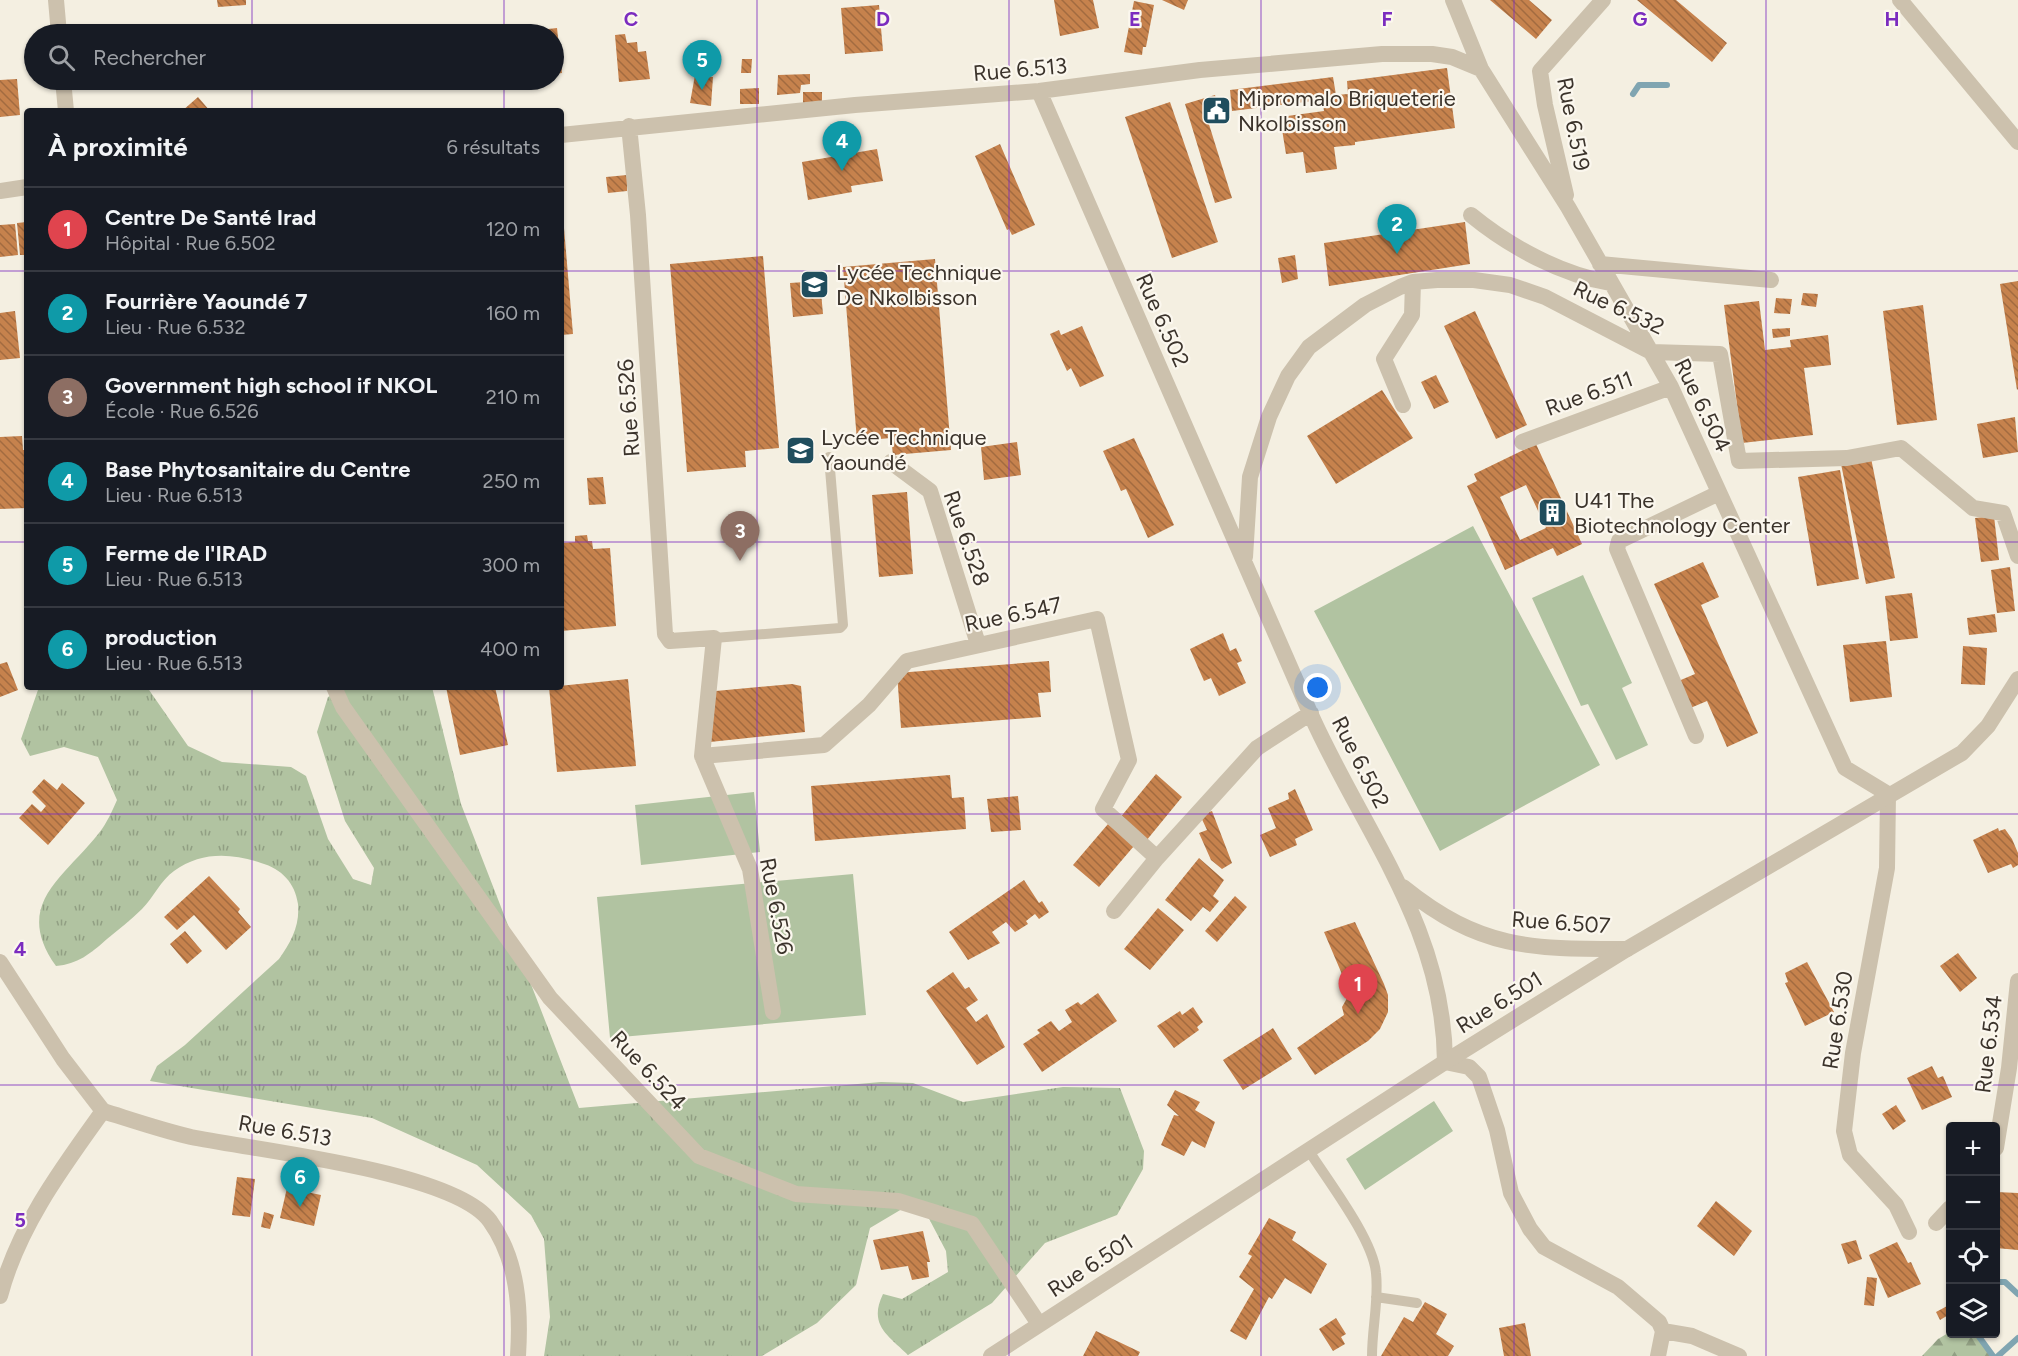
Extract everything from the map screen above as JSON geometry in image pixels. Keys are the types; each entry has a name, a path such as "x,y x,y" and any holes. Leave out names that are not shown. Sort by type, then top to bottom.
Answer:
{"street":[{"path":"56,0 58,24"},
{"name":"Rue 6.504","path":"1453,0 1481,69 1568,207 1671,387 1845,768 1888,794"},
{"name":"Rue 6.519","path":"1568,207 1540,77 1543,67 1603,0"},
{"path":"1900,0 2018,142"},
{"name":"Rue 6.513","path":"564,135 629,126 1039,91 1200,70 1382,54 1432,54 1481,69"},
{"path":"64,90 66,108"},
{"name":"Rue 6.502","path":"1039,91 1331,759 1418,922 1434,969 1445,1025 1445,1062"},
{"name":"Rue 6.526","path":"629,126 638,215 665,634 670,641 714,638 702,756 750,869 773,1012"},
{"path":"0,191 24,187"},
{"path":"1471,215 1545,261 1587,279 1611,283"},
{"name":"Rue 6.532","path":"1600,264 1771,280"},
{"name":"Rue 6.532","path":"1244,562 1250,477 1269,417 1288,376 1309,347 1365,305 1413,282 1474,280 1510,285 1545,297 1651,352 1720,354 1739,461 1847,458 1901,448 1973,508 2003,513 2018,556"},
{"path":"1403,405 1384,359 1412,315 1413,282"},
{"name":"Rue 6.511","path":"1522,442 1671,387"},
{"name":"Rue 6.528","path":"891,462 930,491 978,645"},
{"path":"1696,736 1618,554 1619,541 1719,493"},
{"name":"Rue 6.547","path":"702,756 824,745 869,705 907,661 1097,619 1129,760 1103,809 1157,858"},
{"name":"Rue 6.501","path":"991,1356 1445,1062 1627,949 1888,794 1962,753 1988,726 2018,679"},
{"name":"Rue 6.524","path":"335,690 343,707 550,998 699,1156 796,1194 898,1201 972,1224 1039,1324"},
{"path":"1114,911 1157,858 1257,748 1311,713"},
{"name":"Rue 6.530","path":"1888,794 1887,868 1853,1053 1844,1131 1850,1155 1896,1205 1909,1232"},
{"name":"Rue 6.507","path":"1400,885 1423,903 1473,932 1502,942 1566,949 1627,949"},
{"path":"0,962 63,1059 103,1111 53,1182 8,1264 0,1296"},
{"name":"Rue 6.534","path":"2000,1122 2009,1068 2018,981"},
{"path":"1445,1062 1468,1067 1479,1077 1497,1130 1511,1193 1530,1229 1544,1247 1618,1287 1659,1322 1663,1331 1658,1356"},
{"name":"Rue 6.513","path":"103,1111 189,1136 375,1170 456,1196 489,1219 505,1247 517,1282 518,1356"},
{"path":"1936,1223 1946,1212"},
{"path":"1663,1331 1714,1343 1739,1356"}],"lane":[{"name":"Rue 6.526","path":"714,638 840,628 844,621 829,457"},
{"path":"1309,1151 1370,1249 1376,1273 1372,1356"},
{"path":"1376,1297 1417,1303"}],"green space":[{"path":"1473,526 1600,765 1440,851 1314,611"},
{"path":"1583,575 1632,683 1622,688 1648,745 1616,760 1588,704 1581,706 1532,598"},
{"path":"38,690 149,690 188,746 222,762 291,767 306,776 328,839 353,879 371,885 374,868 345,821 317,732 328,697 341,690 433,690 461,804 579,1108 881,1082 913,1083 963,1102 1063,1087 1120,1088 1144,1151 1143,1169 1117,1215 1045,1243 992,1303 908,1355 887,1335 879,1322 879,1305 883,1294 902,1299 948,1272 946,1251 925,1211 907,1206 870,1228 856,1285 817,1323 762,1356 544,1356 550,1317 544,1239 531,1215 477,1165 372,1118 150,1081 157,1066 185,1045 279,959 291,940 298,919 298,904 294,890 291,883 281,873 250,860 217,856 195,860 169,875 142,909 95,949 77,961 56,966 44,944 39,925 41,909 58,879 102,829 117,800 98,757 64,747 30,756 21,739"},
{"path":"754,792 760,852 641,865 635,805"},
{"path":"853,874 866,1015 610,1038 597,897"},
{"path":"1434,1101 1453,1131 1365,1190 1346,1159"},
{"path":"1946,1334 1946,1338 1981,1338 1996,1356 1922,1356 1938,1339"}],"building":[{"path":"217,0 246,0 246,5 218,7"},
{"path":"1054,0 1093,0 1099,28 1060,36"},
{"path":"1162,0 1188,0 1184,10"},
{"path":"1490,0 1529,0 1552,20 1536,39"},
{"path":"1637,0 1676,0 1727,43 1712,62"},
{"path":"1134,1 1154,5 1146,47 1143,47 1142,55 1124,52"},
{"path":"879,5 883,51 845,54 841,8"},
{"path":"625,34 627,43 637,42 638,52 646,51 650,79 619,82 615,35"},
{"path":"742,59 752,59 751,73 741,73"},
{"path":"1447,68 1455,128 1334,147 1337,169 1306,173 1303,152 1286,154 1280,117 1324,111 1322,100 1232,111 1230,90 1333,77 1336,95 1348,94 1347,81"},
{"path":"810,74 810,84 801,85 800,93 777,95 778,75"},
{"path":"695,75 713,77 711,106 690,103"},
{"path":"17,79 20,115 0,117 0,80"},
{"path":"759,88 759,104 740,104 740,89"},
{"path":"803,92 822,92 822,103 803,103"},
{"path":"1215,95 1221,113 1207,118 1232,198 1215,203 1185,104"},
{"path":"198,97 207,108 185,108"},
{"path":"1170,102 1218,242 1172,258 1125,117"},
{"path":"1000,144 1035,225 1012,235 1009,229 1007,230 975,156"},
{"path":"877,149 883,181 851,186 852,192 808,200 802,162"},
{"path":"627,175 627,191 608,193 606,177"},
{"path":"24,222 24,255 20,255 17,223"},
{"path":"1465,222 1470,264 1329,286 1324,243"},
{"path":"15,224 18,255 0,257 0,225"},
{"path":"564,228 573,334 564,335"},
{"path":"1295,255 1298,279 1282,283 1278,258"},
{"path":"763,256 779,448 745,451 746,467 687,472 670,264"},
{"path":"935,259 951,450 893,455 891,438 857,441 843,267"},
{"path":"820,281 823,314 793,317 790,283"},
{"path":"2018,281 2018,389 2017,390 2000,284"},
{"path":"1803,293 1818,294 1816,307 1801,305"},
{"path":"1776,298 1792,299 1790,314 1774,313"},
{"path":"1759,301 1765,350 1791,347 1790,340 1828,335 1831,365 1804,368 1813,435 1742,443 1724,305"},
{"path":"1923,305 1937,420 1897,425 1883,311"},
{"path":"15,311 20,358 0,360 0,313"},
{"path":"1475,311 1527,425 1496,439 1444,326"},
{"path":"1082,326 1104,376 1080,387 1071,368 1067,371 1050,334 1059,330 1061,335"},
{"path":"1790,328 1790,336 1773,338 1772,329"},
{"path":"1436,375 1449,402 1434,409 1421,382"},
{"path":"1382,390 1413,438 1336,484 1307,436"},
{"path":"2015,417 2018,452 1983,458 1977,424"},
{"path":"22,436 24,508 0,509 0,437"},
{"path":"1134,438 1174,525 1148,538 1126,489 1121,491 1103,451"},
{"path":"1017,442 1021,475 984,480 981,447"},
{"name":"U41 The Biotechnology Center","path":"1536,444 1582,544 1557,556 1553,548 1505,570 1467,486 1477,481 1474,474","holes":["1526,485 1546,528 1520,540 1500,497"]},
{"path":"1871,458 1895,578 1866,584 1841,464"},
{"path":"1840,470 1859,579 1817,586 1798,477"},
{"path":"603,477 606,504 589,505 587,478"},
{"path":"907,492 913,574 879,577 872,495"},
{"path":"1994,516 1999,560 1981,562 1975,518"},
{"path":"587,535 588,541 592,541 593,549 610,548 616,626 564,631 564,543 575,542 575,536"},
{"path":"1703,562 1719,597 1701,605 1758,733 1727,747 1707,701 1688,709 1676,682 1695,674 1654,584"},
{"path":"2010,567 2015,611 1997,613 1991,570"},
{"path":"1912,593 1918,638 1890,641 1885,596"},
{"path":"1995,614 1997,632 1969,635 1967,618"},
{"path":"1223,633 1230,651 1236,648 1242,661 1237,663 1246,683 1219,696 1211,678 1204,681 1190,649"},
{"path":"1886,641 1892,697 1850,702 1843,645"},
{"path":"1963,646 1987,648 1985,685 1961,684"},
{"path":"1049,661 1051,692 1038,693 1041,717 901,728 897,673"},
{"path":"7,662 18,690 0,697 0,664"},
{"path":"628,679 636,766 557,772 549,690 564,690 564,685"},
{"path":"792,684 801,686 805,732 710,742 705,692"},
{"path":"447,690 496,690 508,745 460,755"},
{"path":"1156,774 1182,797 1146,841 1119,819"},
{"path":"950,775 952,798 964,797 966,829 815,841 811,786"},
{"path":"44,779 57,790 62,783 85,803 48,845 19,818 32,804 41,812 46,806 32,792"},
{"path":"1295,789 1313,830 1295,839 1297,845 1270,857 1260,835 1276,828 1268,808 1289,799 1288,793"},
{"path":"1018,796 1021,830 991,832 987,799"},
{"path":"1212,811 1232,863 1222,869 1211,860 1199,833 1207,830 1200,815"},
{"path":"1108,824 1134,846 1099,887 1073,865"},
{"path":"1998,828 1999,831 2005,829 2012,839 2018,853 2018,865 2013,868 2011,864 1988,873 1973,840"},
{"path":"1199,858 1224,880 1213,896 1219,901 1210,912 1203,907 1191,921 1165,900"},
{"path":"209,876 240,909 238,912 251,927 226,950 194,915 177,930 164,917"},
{"path":"1024,880 1039,903 1042,901 1049,912 1039,919 1035,914 1026,921 1028,924 1015,932 1006,922 992,932 1000,943 968,960 949,932"},
{"path":"1235,896 1247,907 1217,942 1205,931"},
{"path":"1158,908 1184,930 1150,970 1124,949"},
{"path":"1355,922 1384,984 1388,995 1388,1012 1380,1029 1368,1041 1315,1075 1297,1048 1344,1015 1342,1007 1350,993 1324,932"},
{"path":"185,931 202,951 187,964 170,944"},
{"path":"1958,953 1977,978 1960,992 1940,966"},
{"path":"1807,962 1834,1012 1805,1026 1785,983 1788,982 1785,973"},
{"path":"953,972 965,989 969,987 978,1000 966,1008 976,1022 987,1014 1005,1047 977,1065 926,991"},
{"path":"1098,993 1117,1021 1042,1072 1023,1044 1040,1033 1037,1030 1051,1021 1059,1031 1072,1022 1065,1010 1078,1002 1081,1005"},
{"path":"1193,1007 1203,1022 1197,1027 1199,1030 1174,1048 1157,1026 1180,1011 1182,1015"},
{"path":"1273,1028 1292,1059 1243,1090 1223,1060"},
{"path":"1932,1066 1938,1078 1943,1076 1952,1097 1922,1110 1907,1078"},
{"path":"1175,1090 1200,1102 1195,1110 1215,1122 1205,1148 1192,1141 1184,1156 1161,1145 1174,1115 1179,1116 1167,1105"},
{"path":"1896,1105 1906,1121 1893,1130 1882,1114"},
{"path":"237,1177 255,1179 250,1217 232,1215"},
{"path":"287,1188 321,1195 314,1226 280,1218"},
{"path":"2000,1192 2018,1193 2018,1250 2000,1248"},
{"path":"1716,1201 1752,1231 1734,1256 1697,1226"},
{"path":"264,1212 274,1215 270,1229 261,1227"},
{"path":"1269,1218 1296,1232 1292,1240 1327,1264 1311,1294 1285,1278 1272,1299 1269,1297 1246,1340 1230,1331 1254,1289 1239,1277 1252,1256 1248,1254"},
{"path":"923,1231 930,1262 927,1262 929,1277 912,1280 908,1266 881,1270 873,1240"},
{"path":"1856,1240 1862,1259 1848,1264 1841,1244"},
{"path":"1897,1242 1908,1263 1911,1262 1921,1284 1888,1298 1869,1255"},
{"path":"1867,1277 1877,1278 1874,1306 1864,1305"},
{"path":"1425,1302 1447,1314 1436,1334 1454,1346 1448,1356 1381,1356 1404,1317 1413,1322"},
{"path":"1946,1307 1946,1316 1940,1320 1936,1312"},
{"path":"1336,1318 1346,1334 1341,1337 1345,1344 1333,1351 1319,1329"},
{"path":"1525,1323 1531,1356 1504,1356 1499,1328"},
{"path":"1096,1331 1140,1352 1138,1356 1083,1356"}],"waterway":[{"path":"1633,94 1639,85 1667,85"},
{"path":"2000,1282 2005,1282 2018,1294"},
{"path":"1980,1338 1993,1356"},
{"path":"1998,1356 2018,1338"}],"place":[{"name":"Ferme de l'IRAD","path":"702,90"},
{"name":"Mipromalo Briqueterie Nkolbisson","path":"1217,111"},
{"name":"Base Phytosanitaire du Centre","path":"842,171"},
{"name":"Fourrière Yaoundé 7","path":"1397,254"},
{"name":"Lycée Technique De Nkolbisson","path":"815,285"},
{"name":"Lycée Technique Yaoundé","path":"800,450"},
{"name":"U41 The Biotechnology Center","path":"1553,513"},
{"name":"Government high school if NKOL","path":"740,561"},
{"name":"Centre De Santé Irad","path":"1358,1014"},
{"name":"production","path":"300,1207"}]}
